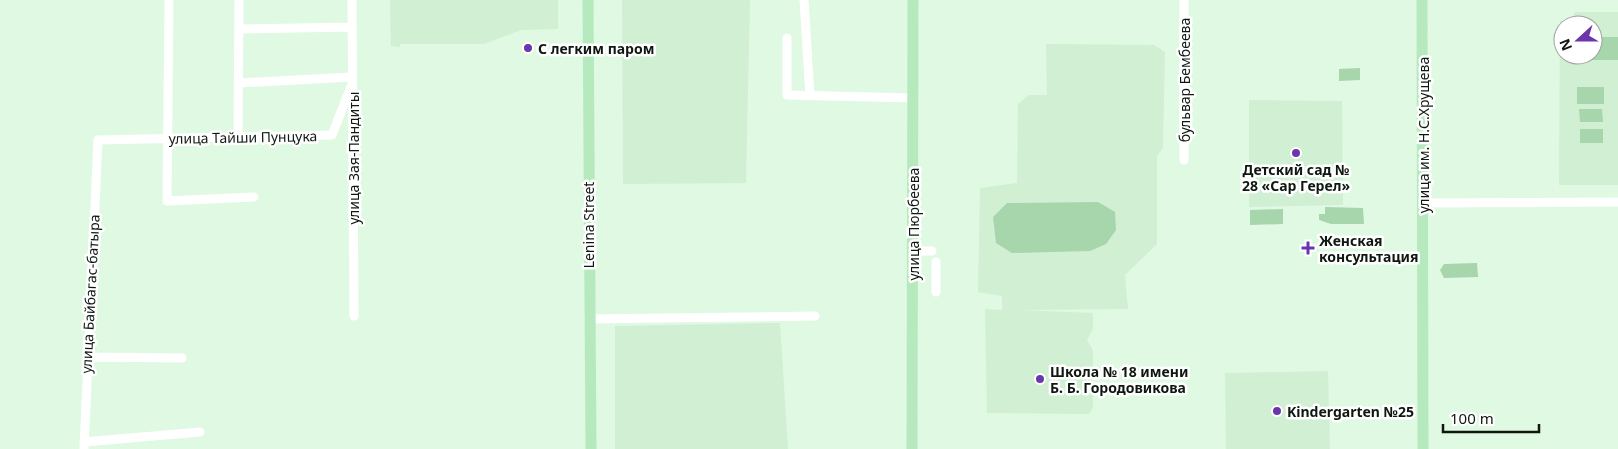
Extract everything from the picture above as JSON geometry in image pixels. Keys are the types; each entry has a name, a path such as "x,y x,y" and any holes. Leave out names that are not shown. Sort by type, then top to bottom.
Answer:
{"main road":[{"name":"Lenina Street","path":"588,0 591,449"},
{"name":"улица Пюрбеева","path":"912,449 913,0"},
{"name":"улица им. Н.С.Хрущева","path":"1422,0 1423,449"}],"street":[{"path":"169,0 168,201 254,197"},
{"path":"238,136 239,0"},
{"name":"улица Зая-Пандиты","path":"352,0 354,316"},
{"path":"804,0 810,96"},
{"name":"бульвар Бембеева","path":"1184,0 1184,160"},
{"path":"239,29 352,27"},
{"path":"786,38 787,95 914,98"},
{"path":"238,83 352,80"},
{"name":"улица Тайши Пунцука","path":"98,140 332,135 352,80"},
{"name":"улица Байбагас-батыра","path":"84,446 86,357 98,140"},
{"path":"1423,203 1618,202"},
{"path":"913,251 932,251"},
{"path":"936,262 936,292"},
{"path":"589,319 816,316"},
{"path":"86,357 182,358"},
{"path":"84,446 200,432"}],"shaded area":[{"path":"390,0 558,0 558,29 521,30 484,44 400,44 400,47 391,46"},
{"path":"622,0 750,0 746,183 623,184"},
{"path":"1574,12 1618,12 1618,185 1559,185 1560,65 1603,65 1603,15 1574,15"},
{"path":"1603,37 1618,37 1618,60 1603,60"},
{"path":"1046,44 1154,45 1165,52 1163,148 1157,156 1157,244 1125,275 1128,309 1019,310 1093,313 1093,329 1087,340 1093,350 1093,408 1089,414 987,413 985,309 1002,310 1002,296 978,292 980,188 1017,183 1018,104 1029,95 1047,95"},
{"path":"1360,68 1360,80 1339,81 1339,69"},
{"path":"1577,87 1604,87 1604,104 1577,104"},
{"name":"Детский сад № 28 «Сар Герел»","path":"1249,100 1342,101 1343,205 1249,207"},
{"path":"1579,109 1602,109 1603,122 1580,122"},
{"path":"1580,129 1603,129 1603,143 1580,143"},
{"path":"1098,202 1115,212 1116,230 1106,244 1090,251 1012,253 996,243 993,217 1007,203"},
{"path":"1325,207 1363,208 1364,224 1331,224 1319,220 1319,214 1325,214"},
{"path":"1283,209 1283,224 1250,225 1250,210"},
{"path":"1477,263 1478,277 1444,278 1440,270 1444,264"},
{"path":"780,323 788,449 615,449 615,326"},
{"name":"Kindergarten №25","path":"1328,371 1330,449 1226,449 1225,373"}],"place":[{"name":"С легким паром","path":"528,48"},
{"name":"Детский сад № 28 «Сар Герел»","path":"1296,153"},
{"name":"Женская консультация","path":"1308,248"},
{"name":"Школа № 18 имени Б. Б. Городовикова","path":"1040,379"},
{"name":"Kindergarten №25","path":"1277,411"}]}
